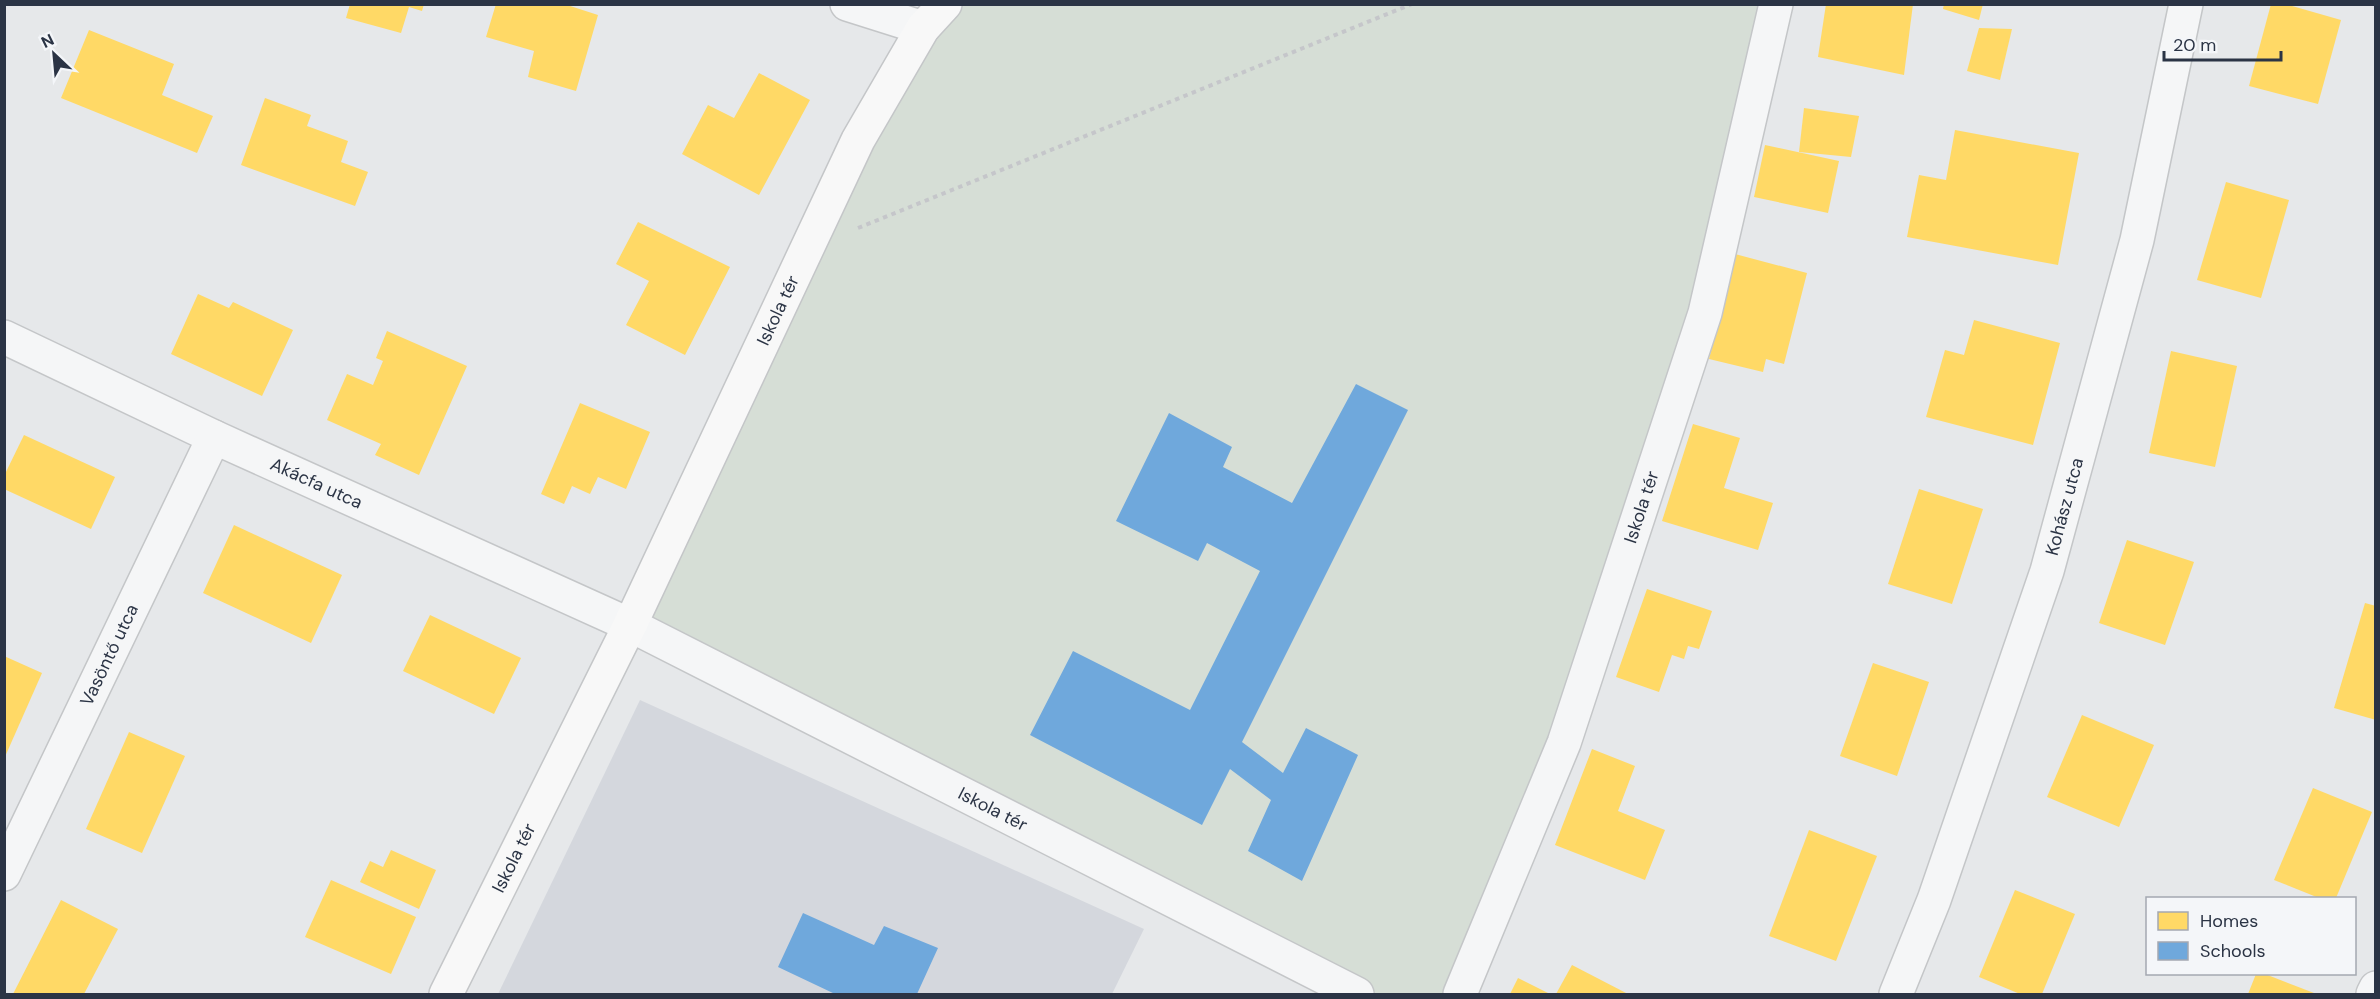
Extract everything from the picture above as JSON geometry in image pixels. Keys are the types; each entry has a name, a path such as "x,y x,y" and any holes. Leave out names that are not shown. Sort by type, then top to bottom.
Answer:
{"street":[{"path":"847,4 923,28"},
{"name":"Iskola tér","path":"446,994 630,625 858,140 923,28 945,4"},
{"name":"Iskola tér","path":"1460,994 1564,743 1705,313 1776,4"},
{"name":"Kohász utca","path":"1896,994 1934,900 2047,572 2138,240 2186,4"},
{"name":"Akácfa utca","path":"4,337 214,437 630,625"},
{"name":"Vasöntő utca","path":"4,874 214,437"},
{"name":"Iskola tér","path":"630,625 1357,994"},
{"path":"2373,994 2376,988"}],"path":[{"path":"808,248 1411,5"}],"shaded area":[{"path":"945,5 1776,5 1705,313 1460,994 1357,994 630,625"},
{"path":"640,700 1144,929 1112,994 498,994"}],"building: Homes":[{"path":"350,4 424,4 422,11 409,7 401,33 346,18"},
{"path":"496,4 564,4 598,15 576,91 528,77 534,51 486,37"},
{"path":"1826,4 1913,4 1904,75 1818,57"},
{"path":"1944,4 1983,4 1979,20 1943,9"},
{"path":"2271,4 2285,4 2341,20 2318,104 2249,86"},
{"path":"1979,28 2012,29 2000,80 1967,71"},
{"path":"89,30 174,64 162,95 213,116 197,153 61,98"},
{"path":"759,73 810,100 759,195 682,154 708,105 734,118"},
{"path":"265,98 311,115 307,126 348,141 341,162 368,172 355,206 241,165"},
{"path":"1804,108 1859,116 1851,157 1799,152"},
{"path":"1955,130 2079,153 2058,265 1907,237 1919,175 1946,180"},
{"path":"1765,145 1839,161 1828,213 1754,197"},
{"path":"2226,182 2289,200 2261,298 2197,280"},
{"path":"638,222 730,267 685,355 626,325 649,281 616,264"},
{"path":"1735,254 1807,273 1784,364 1766,359 1763,372 1709,359"},
{"path":"198,294 229,308 233,302 293,330 262,396 171,354"},
{"path":"1974,320 2060,343 2033,445 1926,417 1945,350 1964,355"},
{"path":"387,331 467,366 419,475 375,455 381,444 327,420 347,374 373,385 383,361 376,358"},
{"path":"2171,351 2237,366 2215,467 2149,453"},
{"path":"580,403 650,432 626,489 598,477 590,494 572,486 564,504 541,494"},
{"path":"1693,424 1740,438 1724,488 1773,503 1758,550 1662,521"},
{"path":"24,435 115,477 91,529 4,489 4,476"},
{"path":"1919,489 1983,509 1952,604 1888,584"},
{"path":"234,525 342,575 311,643 203,593"},
{"path":"2127,540 2194,562 2165,645 2099,623"},
{"path":"1647,589 1712,611 1699,649 1688,646 1684,659 1672,655 1659,692 1616,677"},
{"path":"2365,603 2376,606 2376,720 2334,708"},
{"path":"430,615 521,658 494,714 403,671"},
{"path":"4,656 42,673 4,759"},
{"path":"1873,663 1929,682 1897,776 1840,756"},
{"path":"2082,715 2154,745 2119,827 2047,797"},
{"path":"129,732 185,756 142,853 86,829"},
{"path":"1592,749 1635,766 1618,811 1665,830 1645,880 1555,845"},
{"path":"2313,788 2372,812 2336,897 2316,897 2274,880"},
{"path":"1809,830 1877,856 1836,961 1769,936"},
{"path":"391,850 436,870 419,909 360,882 370,861 383,867"},
{"path":"331,880 416,917 391,974 305,937"},
{"path":"2015,890 2075,914 2042,994 2020,994 1979,977"},
{"path":"61,900 118,929 84,994 13,994"},
{"path":"1572,965 1628,994 1556,994"},
{"path":"2256,975 2268,975 2314,993 2314,994 2248,994"},
{"path":"1518,978 1550,994 1510,994"}],"building: Schools":[{"path":"1356,384 1408,410 1242,742 1283,773 1306,728 1358,755 1302,881 1248,851 1271,800 1230,769 1202,825 1030,735 1073,651 1190,710 1260,571 1207,543 1198,561 1116,521 1169,413 1232,447 1223,467 1292,503"},
{"path":"803,913 874,945 884,926 938,948 917,994 835,994 778,967"}]}
